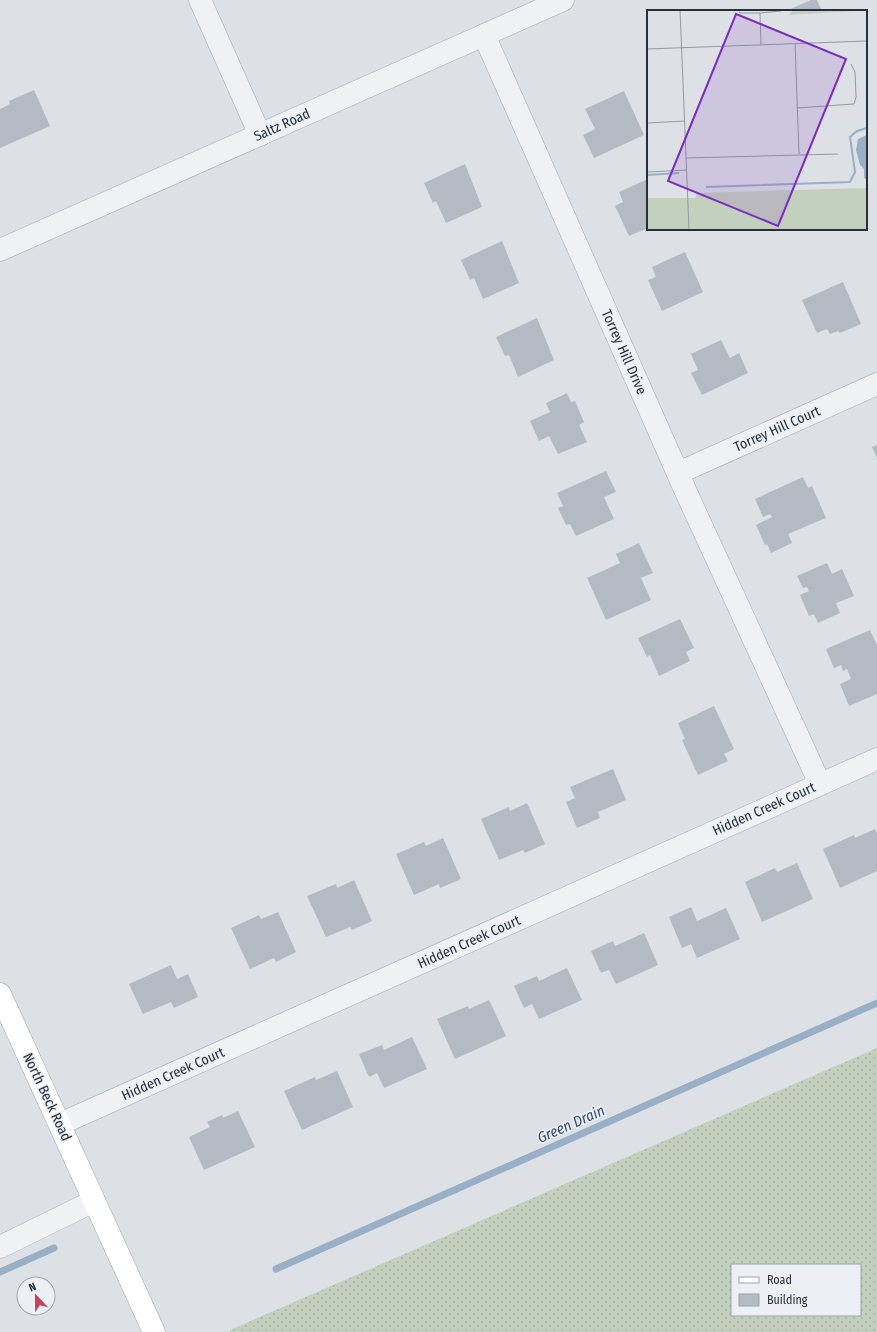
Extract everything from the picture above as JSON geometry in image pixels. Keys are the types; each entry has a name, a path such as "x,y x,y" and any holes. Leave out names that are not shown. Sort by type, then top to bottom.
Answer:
{"main road":[{"name":"North Beck Road","path":"0,994 154,1332"}],"street":[{"path":"200,0 260,135"},
{"name":"Saltz Road","path":"0,250 563,0"},
{"name":"Torrey Hill Drive","path":"484,35 678,473 820,784"},
{"name":"Torrey Hill Court","path":"678,473 877,384"},
{"name":"Hidden Creek Court","path":"60,1124 877,759"},
{"path":"0,1247 94,1201"}],"green space":[{"path":"877,1048 877,1332 230,1332 230,1330"}],"building":[{"path":"811,0 817,0 822,10 788,10"},
{"path":"34,90 50,126 0,148 0,109 10,104 9,101"},
{"path":"624,91 644,135 594,158 583,135 595,129 585,109"},
{"path":"465,164 482,207 446,223 436,201 433,203 424,183"},
{"path":"647,179 647,228 629,236 615,206 623,202 619,192"},
{"path":"502,241 519,283 483,299 474,278 470,280 461,260"},
{"path":"685,252 703,292 662,311 648,280 656,277 652,267"},
{"path":"843,282 861,324 840,333 838,331 830,334 827,329 817,333 802,300"},
{"path":"537,318 554,360 518,377 509,355 505,356 496,337"},
{"path":"721,340 730,358 739,353 748,373 702,395 691,373 698,370 691,354"},
{"path":"567,393 571,402 575,401 584,422 579,425 587,442 558,454 549,436 539,441 530,421 550,412 546,403"},
{"path":"877,445 877,458 872,447"},
{"path":"606,471 616,492 604,497 614,519 576,536 570,524 566,525 558,508 563,506 557,493"},
{"path":"803,477 808,488 812,486 826,518 788,534 792,543 771,553 767,544 765,545 756,525 772,517 770,514 763,517 755,499"},
{"path":"639,543 653,573 641,578 651,600 606,620 587,578 620,563 616,554"},
{"path":"827,563 832,574 842,569 854,596 836,603 840,613 818,623 814,614 809,616 800,595 809,591 807,587 803,588 797,576"},
{"path":"680,619 694,648 686,652 690,661 659,676 650,655 647,657 638,638"},
{"path":"870,630 877,645 877,694 849,706 840,684 851,679 847,669 843,671 841,665 834,668 826,649"},
{"path":"714,706 734,749 724,754 728,761 698,775 682,740 685,739 678,723"},
{"path":"613,769 626,800 598,812 600,818 577,828 566,802 575,798 570,787"},
{"path":"527,803 545,844 525,853 523,850 499,860 481,819 509,807 510,811"},
{"path":"875,829 877,834 877,871 840,888 823,849 854,835 855,838"},
{"path":"443,838 461,879 440,888 439,884 414,895 396,854 424,842 426,846"},
{"path":"797,863 813,899 762,922 745,882 775,868 777,872"},
{"path":"354,880 372,921 352,930 350,927 326,937 307,896 336,884 337,888"},
{"path":"691,907 697,921 726,908 740,939 697,958 691,944 682,948 669,917"},
{"path":"278,912 296,952 276,962 274,958 250,969 231,928 259,915 261,919"},
{"path":"644,933 658,965 616,984 609,970 601,973 591,951 613,941 615,946"},
{"path":"171,965 177,979 188,974 198,997 174,1008 171,1002 143,1014 129,984"},
{"path":"567,968 582,1000 539,1019 532,1004 524,1008 514,986 537,976 539,981"},
{"path":"489,1000 506,1036 455,1059 437,1019 468,1006 469,1009"},
{"path":"412,1037 427,1069 384,1088 377,1073 369,1077 359,1054 382,1045 384,1050"},
{"path":"337,1071 353,1107 302,1130 284,1091 315,1077 316,1080"},
{"path":"238,1111 255,1147 204,1170 189,1137 210,1127 207,1122 222,1115 223,1118"}],"waterway":[{"name":"Green Drain","path":"276,1269 877,1003"},
{"name":"Green Drain","path":"0,1272 54,1248"}]}
